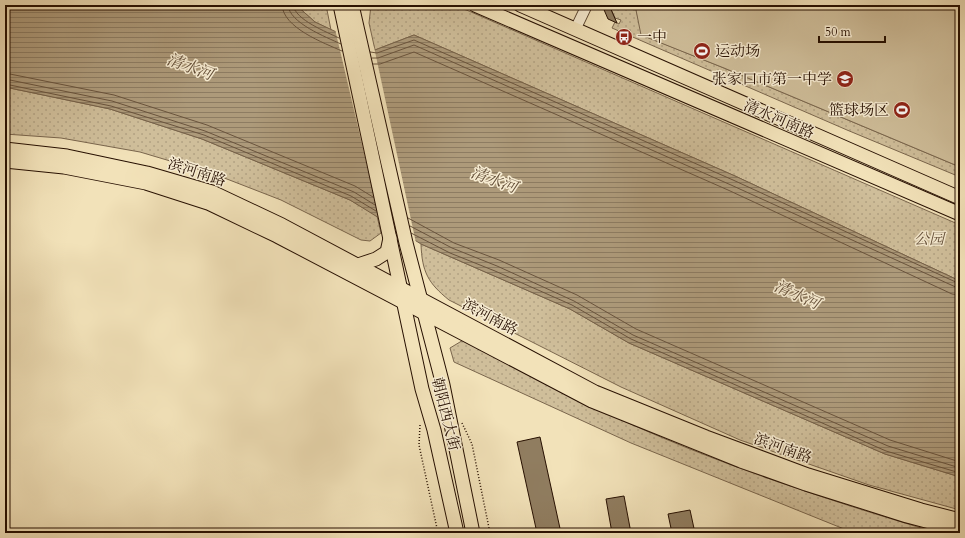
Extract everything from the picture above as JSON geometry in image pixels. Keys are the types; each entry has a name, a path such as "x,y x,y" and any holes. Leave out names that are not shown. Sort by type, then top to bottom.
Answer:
{"main road":[{"path":"340,5 352,24"},
{"path":"352,5 352,24"},
{"path":"352,24 358,5"},
{"name":"清水河南路","path":"475,5 960,214"},
{"name":"清水河南路","path":"520,5 960,198"},
{"name":"朝阳西大街","path":"352,24 390,236 422,389 434,430 457,533"},
{"name":"朝阳西大街","path":"352,24 443,385 472,533"},
{"name":"滨河南路","path":"5,149 66,156 147,173 212,192 282,225 603,395 706,437 808,474 921,510 960,520"},
{"name":"滨河南路","path":"5,161 64,167 146,183 208,203 277,236 592,401 742,461 806,484 907,516 960,530"},
{"path":"358,265 376,259 387,252 390,247 390,236"}],"lane":[{"path":"576,30 586,5"}],"path":[{"path":"460,418 472,444 490,533"},
{"path":"421,421 419,445 438,533"}],"green space":[{"path":"296,5 326,5 331,30 315,22"},
{"name":"公园","path":"371,5 455,5 960,225 960,281 735,176 414,35 375,50 369,23"},
{"path":"609,5 635,5 642,35 960,167 960,177 847,130 612,28 615,22 619,24 621,20 615,18"},
{"name":"张家口市第一中学","path":"635,5 960,5 960,167 724,68 641,35"},
{"path":"5,87 110,109 202,139 350,200 377,216 381,233 370,241 361,240 281,200 214,174 140,152 61,138 5,134"},
{"path":"421,244 570,309 629,343 885,454 960,477 960,510 869,485 740,440 621,387 449,300 431,282 425,270"},
{"path":"465,339 585,403 684,447 810,493 938,533 854,533 631,443 454,362 450,348"}],"water":[{"name":"清水河","path":"5,5 296,5 315,22 375,50 414,35 735,176 960,281 960,477 885,454 629,343 570,309 421,244 350,200 202,139 110,109 5,87"}],"pier":[{"path":"335,29 374,47 416,243 380,221"}],"building":[{"path":"602,5 609,5 617,23 608,19"},
{"path":"540,437 561,533 537,533 517,442"},
{"path":"624,496 631,533 612,533 606,499"},
{"path":"690,510 695,533 672,533 668,514"}],"place":[{"name":"一中","path":"624,37"},
{"name":"运动场","path":"702,51"},
{"name":"张家口市第一中学","path":"845,79"},
{"name":"篮球场区","path":"902,110"}]}
